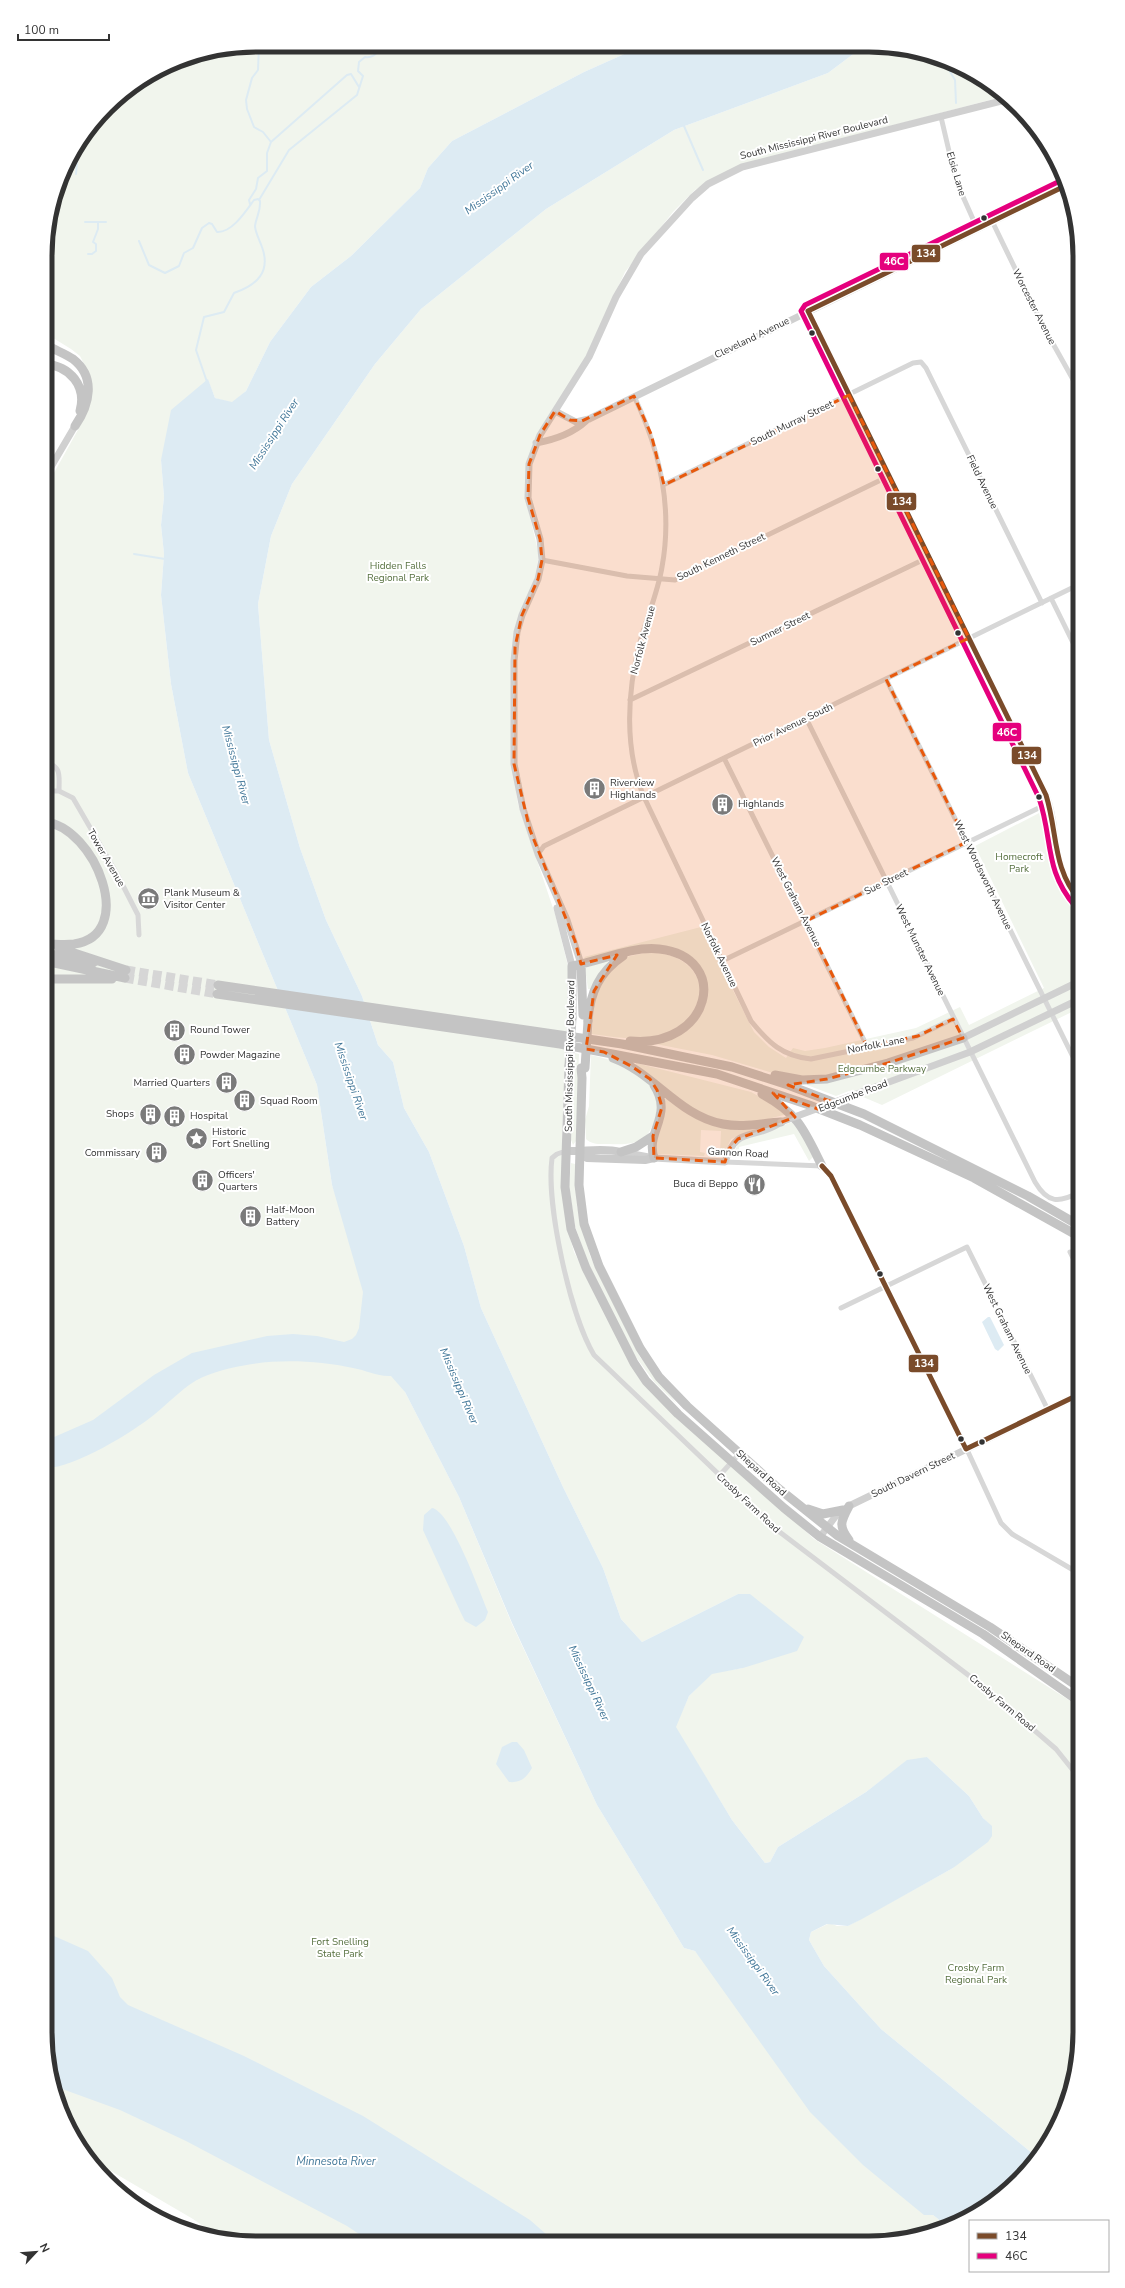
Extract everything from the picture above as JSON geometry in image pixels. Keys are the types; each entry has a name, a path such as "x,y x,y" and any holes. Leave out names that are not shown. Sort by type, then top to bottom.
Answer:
{"highway":[{"path":"52,348 71,358 85,374 89,390 86,408 76,426"},
{"path":"52,366 62,368 74,377 79,385 81,406 76,426"},
{"path":"52,824 65,828 84,846 101,877 107,900 104,920 95,933 89,938 74,944 52,946"},
{"path":"52,948 80,953 125,974"},
{"path":"560,1040 638,1042 664,1037 685,1028 701,1008 704,995 702,982 696,969 686,959 674,952 660,949 646,949 576,965"},
{"path":"586,1021 591,1001 600,978 610,966 628,953"},
{"path":"52,962 125,974"},
{"name":"South Mississippi River Boulevard","path":"566,1151 576,965"},
{"name":"South Mississippi River Boulevard","path":"576,965 583,988 586,1021 579,1152"},
{"path":"52,979 125,974"},
{"path":"220,990 560,1040 604,1052 717,1074 746,1083 860,1125 1011,1197 1073,1233"},
{"path":"754,1074 776,1075 802,1080 827,1079 888,1063 963,1038"},
{"path":"596,1040 674,1054 754,1074 788,1085 864,1114 1028,1196 1073,1222"},
{"path":"604,1052 631,1066 650,1079 682,1106 715,1122 747,1126 781,1122"},
{"path":"650,1079 660,1096 662,1107 661,1116 653,1136 652,1151 654,1158"},
{"path":"746,1083 791,1113 803,1127 822,1166"},
{"path":"621,1152 636,1147 653,1136"},
{"name":"Shepard Road","path":"566,1151 565,1187 567,1209 577,1248 634,1363 661,1398 784,1508 820,1537 983,1634 1073,1697"},
{"name":"Shepard Road","path":"579,1152 580,1200 589,1244 640,1348 654,1370 672,1391 794,1502 827,1528 852,1545 994,1630 1073,1683"},
{"path":"794,1502 823,1514 846,1508"},
{"path":"846,1508 840,1521 840,1527 852,1545"}],"main road":[{"name":"Gannon Road","path":"566,1151 579,1152 587,1148 621,1152"},
{"name":"Gannon Road","path":"579,1152 587,1158 645,1160 654,1158"}],"street":[{"name":"South Mississippi River Boulevard","path":"576,965 554,894 538,854 523,809 514,764 514,661 517,632 522,615 538,579 542,560 540,539 530,507 527,487 529,464 536,443 554,411 589,357 628,273 654,238 708,184 742,167 1001,101"},
{"name":"Elsie Lane","path":"941,117 956,181 977,228"},
{"name":"Cleveland Avenue","path":"554,411 576,422 589,418 1061,187"},
{"name":"Worcester Avenue","path":"992,221 1045,330 1073,380"},
{"path":"808,311 1049,802 1054,821 1055,848 1059,869 1073,893"},
{"name":"South Murray Street","path":"663,485 913,363 921,362"},
{"name":"Field Avenue","path":"921,362 926,368 1042,603"},
{"name":"Norfolk Avenue","path":"634,396 650,434 663,485 666,533 660,579 635,663 630,700 633,759 644,797 751,1021 770,1043 796,1057"},
{"name":"Cleveland Avenue","path":"536,443 551,440 581,426 589,418"},
{"path":"52,465 76,426"},
{"name":"South Kenneth Street","path":"542,560 627,576 675,580 889,476"},
{"name":"Sumner Street","path":"630,700 929,557"},
{"name":"Prior Avenue South","path":"538,854 544,846 1073,587"},
{"path":"1051,598 1073,643"},
{"name":"West Wordsworth Avenue","path":"886,679 1073,1057"},
{"name":"West Munster Avenue","path":"806,718 953,1019 1035,1182 1042,1193 1054,1200 1062,1201 1073,1196"},
{"name":"West Graham Avenue","path":"724,758 867,1046"},
{"path":"52,764 55,765 59,772 59,791 52,791"},
{"name":"Tower Avenue","path":"59,791 73,798 117,874 138,915 138,935"},
{"name":"Sue Street","path":"722,961 1049,802"},
{"path":"963,1038 1073,984"},
{"name":"Edgcumbe Road","path":"725,1162 729,1149 738,1139 970,1052 1073,1002"},
{"name":"Norfolk Lane","path":"796,1057 811,1058 913,1038 953,1019"},
{"name":"Crosby Farm Road","path":"566,1151 557,1154 552,1158 555,1221 565,1270 588,1346 600,1362 777,1530 807,1555 888,1614 1016,1714 1056,1749 1073,1770"},
{"name":"Gannon Road","path":"621,1152 654,1158 822,1166"},
{"path":"822,1166 831,1176 1001,1523 1012,1534 1073,1570"},
{"name":"West Graham Avenue","path":"886,1286 967,1247 1048,1410"},
{"path":"1070,1252 1073,1258"},
{"path":"841,1308 886,1286"},
{"name":"South Davern Street","path":"820,1537 846,1508 1073,1398"},
{"path":"719,1476 740,1453"}],"highlighted area":[{"path":"849,395 969,638 886,679 967,842 806,921 867,1046 918,1036 953,1019 963,1038 888,1063 827,1079 788,1085 835,1103 818,1109 773,1093 795,1117 738,1139 729,1149 725,1162 654,1158 653,1136 662,1107 657,1090 650,1079 631,1066 604,1052 586,1049 594,991 617,955 581,964 575,941 530,830 514,764 515,647 522,615 538,579 542,560 540,539 528,498 529,464 540,435 555,411 570,420 582,421 634,396 651,434 664,485"}],"green space":[{"name":"Fort Snelling State Park","path":"243,52 629,52 584,72 452,141 428,168 420,188 351,256 311,287 270,342 246,391 232,403 215,398 208,380 161,460 164,497 161,525 164,554 161,595 171,684 188,773 317,1085 332,1185 405,1392 459,1497 512,1624 597,1805 684,1948 695,1951 933,2215 942,2222 922,2229 882,2236 243,2236 210,2231 193,2219 104,2167 86,2145 73,2122 59,2085 52,2045 52,476 79,428 86,368 80,356 52,337 52,243 59,203 73,166 79,154 94,132 112,112 132,94 154,79 203,59"},
{"path":"856,52 882,52 922,59 947,68 971,79 997,98 830,142 715,177 695,190 673,212 625,272 579,371 528,463 528,509 539,555 533,587 518,624 511,758 518,804 555,914 569,970 562,1137 567,1227 574,1252 638,1376 814,1539 1073,1703 1073,2045 1069,2072 1062,2097 1046,2134 1033,2154 881,2029 824,1966 809,1940 811,1932 830,1923 837,1926 848,1926 953,1868 991,1826 983,1818 969,1796 927,1757 899,1767 866,1792 778,1847 770,1862 765,1863 732,1820 675,1727 689,1696 712,1673 743,1668 738,1594 642,1642 621,1619 603,1568 563,1487 481,1308 464,1246 429,1152 404,1108 393,1062 378,1045 362,996 326,920 300,848 269,740 258,604 271,536 292,484 375,364 421,309 546,209 674,130 828,73"},
{"path":"1043,811 1048,813 1051,827 1052,858 1056,874 1073,900 1073,1011 882,1105 849,1091 836,1096 807,1085 807,1083 712,1055 656,1044 681,1033 694,1024 700,1017 707,999 708,992 703,977 675,949 586,959 584,957 701,927 754,1032 769,1047 786,1058 793,1048 805,1051 825,1048 916,1028 960,1007 969,1025 1044,988 975,846"},
{"path":"645,953 667,955 683,962 694,972 700,986 699,1000 693,1014 681,1026 662,1035 653,1037 636,1039 592,1034 594,1002 603,979 626,957"},
{"path":"609,960 592,989 588,989 585,968"},
{"path":"575,1053 579,1054 576,1141 573,1145 571,1140"},
{"path":"591,1055 617,1062 633,1070 647,1081 654,1091 657,1101 656,1114 650,1131 640,1140 627,1144 600,1144 586,1139 585,1120 589,1106"},
{"path":"636,1063 751,1092 789,1113 767,1119 744,1122 732,1122 710,1117 692,1109 636,1065"},
{"path":"667,1098 677,1107 752,1130 731,1139 722,1157 714,1156 714,1153 720,1153 721,1131 701,1130 700,1152 705,1153 704,1156 658,1154 655,1149 664,1100"},
{"path":"795,1121 813,1157 809,1161 794,1134 739,1147 738,1158 732,1156 739,1142"},
{"path":"571,1163 575,1164 577,1206 590,1256 640,1357 677,1404 655,1383 633,1353 588,1263 575,1226 569,1186"}],"water":[{"name":"Mississippi River","path":"629,52 856,52 828,73 674,130 546,209 421,309 375,364 292,484 271,536 258,604 269,740 300,848 326,920 362,996 378,1045 393,1062 404,1108 429,1152 464,1246 481,1308 563,1487 603,1568 621,1619 642,1642 738,1594 750,1594 804,1637 797,1651 743,1668 712,1674 689,1696 676,1727 732,1820 765,1863 770,1862 778,1847 866,1792 907,1760 927,1757 969,1796 983,1818 992,1826 992,1836 988,1842 953,1868 848,1926 827,1924 811,1932 809,1940 824,1966 881,2029 1033,2154 1013,2176 993,2194 971,2209 942,2222 933,2215 924,2215 863,2165 810,2112 695,1951 684,1948 597,1805 512,1623 459,1497 405,1392 391,1376 335,1365 297,1361 258,1363 221,1371 196,1380 145,1422 118,1439 71,1463 52,1467 52,1438 93,1420 154,1375 192,1353 267,1336 293,1334 317,1336 344,1342 352,1339 356,1335 359,1328 363,1292 332,1185 317,1085 188,773 171,684 161,595 164,554 161,525 164,497 161,460 171,410 208,379 215,398 232,402 246,391 270,342 311,287 351,256 420,188 428,168 452,141 584,72"},
{"path":"990,1317 1004,1345 998,1351 995,1349 982,1322"},
{"path":"432,1508 440,1513 456,1537 488,1612 485,1620 476,1627 465,1621 423,1530 424,1515"},
{"path":"512,1742 517,1742 524,1750 532,1768 528,1775 517,1782 509,1782 496,1764 502,1747"},
{"name":"Minnesota River","path":"52,1935 88,1951 112,1978 120,1997 128,2005 244,2056 363,2116 530,2220 548,2236 362,2236 347,2226 186,2141 120,2110 60,2088 52,2045"}],"waterway":[{"path":"250,204 249,200 256,189 258,178 267,171 267,153 271,142 263,132 254,127 247,109 246,100 252,78 258,70 259,52"},
{"path":"259,200 289,150 357,95 363,76 358,71 359,62 365,57 371,57 378,52"},
{"path":"944,67 949,70 955,80 956,103"},
{"path":"271,142 347,75 351,74 359,87"},
{"path":"684,126 703,170"},
{"path":"76,174 77,157"},
{"path":"139,241 149,265 165,273 179,266 184,253 193,248 202,228 209,223 212,224 217,232 228,229 247,210 254,200 258,199 260,201 260,208 255,226 262,247 265,264 260,276 255,282 234,293 224,312 204,317 196,350 207,382"},
{"path":"85,222 106,222"},
{"path":"88,254 92,254 96,251 96,244 93,242 98,229 98,222"},
{"path":"134,554 165,559"}],"tunnel":[{"path":"126,970 218,985"},
{"path":"125,978 217,994"}],"transit line":[{"name":"46C","path":"1058,182 805,305 801,311 1039,798 1058,880 1073,903"},
{"name":"134","path":"1061,188 808,311 1046,795 1060,863 1073,892"},
{"name":"134","path":"822,1166 831,1176 966,1449 1073,1397"}],"place":[{"name":"Riverview Highlands","path":"594,789"},
{"name":"Highlands","path":"723,804"},
{"name":"Plank Museum & Visitor Center","path":"148,899"},
{"name":"Round Tower","path":"175,1030"},
{"name":"Powder Magazine","path":"184,1055"},
{"name":"Married Quarters","path":"226,1083"},
{"name":"Squad Room","path":"245,1101"},
{"name":"Shops","path":"150,1114"},
{"name":"Hospital","path":"175,1116"},
{"name":"Historic Fort Snelling","path":"197,1138"},
{"name":"Commissary","path":"156,1153"},
{"name":"Officers' Quarters","path":"203,1181"},
{"name":"Buca di Beppo","path":"754,1184"},
{"name":"Half-Moon Battery","path":"251,1216"}],"park label":[{"name":"Hidden Falls Regional Park","path":"398,572"},
{"name":"Homecroft Park","path":"1019,862"},
{"name":"Edgcumbe Parkway","path":"882,1069"},
{"name":"Crosby Farm Regional Park","path":"976,1974"}]}
